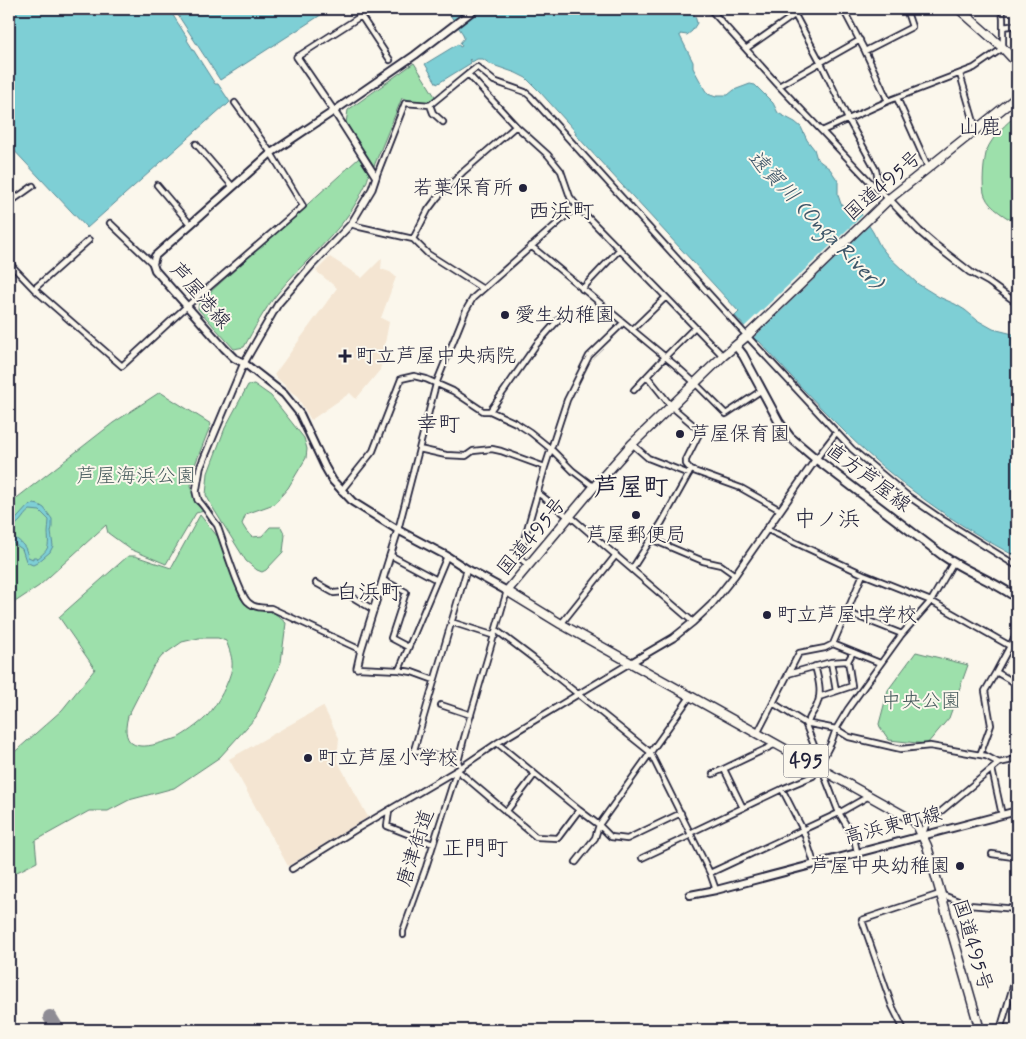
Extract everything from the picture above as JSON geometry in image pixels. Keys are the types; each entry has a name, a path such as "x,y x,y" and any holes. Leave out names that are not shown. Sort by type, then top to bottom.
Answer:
{"highway":[{"path":"959,9 1017,63"},
{"name":"国道495号","path":"980,1030 926,846 914,821 828,773 820,765 757,734 632,662 561,624 507,591 632,444 671,406 723,356 747,336 889,199 1017,97"}],"main road":[{"name":"芦屋港線","path":"475,9 415,55 271,153 154,256 152,264 155,270 234,358 244,363 284,394 294,405 324,467 332,481 341,491 353,502 398,530 507,591"},
{"name":"直方芦屋線","path":"736,346 743,354 779,422 790,437 816,459 954,563 1006,590 1017,598"},
{"name":"高浜東町線","path":"690,895 716,890 1017,811"}],"street":[{"path":"710,9 747,48 779,86 919,231 970,272 1017,302"},
{"path":"793,9 848,119 876,170 881,192"},
{"path":"747,48 804,9"},
{"path":"843,9 860,40 888,101"},
{"path":"865,51 912,27 906,9"},
{"path":"822,131 888,101 974,68 1003,48 1002,9"},
{"path":"376,177 297,57 362,16 390,60"},
{"path":"1003,27 1017,25"},
{"path":"779,86 860,40"},
{"path":"361,650 271,608 260,608 246,601 217,525 206,507 198,500 196,492 200,468 244,363 278,304 351,224 372,189 404,103 430,105 478,67 494,81 530,96 852,449 908,496 942,520 1017,566"},
{"path":"468,74 516,126 548,155 561,171 570,197 577,206 723,356"},
{"path":"960,74 976,129"},
{"path":"897,98 928,167"},
{"path":"9,260 13,267 34,289 122,366 187,306 303,206 271,153 235,103"},
{"path":"430,105 433,113 443,122"},
{"path":"413,239 428,210 437,198 464,171 516,126"},
{"path":"196,144 232,187"},
{"path":"157,185 190,224"},
{"path":"9,203 33,186"},
{"path":"434,680 412,672 356,668 398,530 436,384 466,310 473,298 577,206"},
{"path":"110,223 152,264"},
{"path":"351,224 413,239 428,254 483,289"},
{"path":"34,289 89,240"},
{"path":"531,246 665,357 726,414 762,390"},
{"path":"582,289 619,250"},
{"path":"632,330 666,297"},
{"path":"490,411 536,345 559,319"},
{"path":"529,566 519,556 567,400 589,356 623,322"},
{"path":"634,390 695,327"},
{"path":"341,491 373,451 400,379 414,376 454,391 483,411 490,411 516,423 530,432 573,471 594,487"},
{"path":"648,376 671,406 700,432 686,460 690,472"},
{"path":"292,869 673,638 693,622 711,605 735,575 836,433"},
{"path":"632,444 648,458 741,488 780,510"},
{"path":"419,449 446,455 466,456 473,452 492,449 501,450 545,467"},
{"path":"632,569 652,539 690,472"},
{"path":"538,493 566,515 570,516 693,622"},
{"path":"766,529 863,574 931,601 1017,650"},
{"path":"652,539 703,561 721,564 735,575"},
{"path":"390,555 437,580"},
{"path":"561,624 616,555"},
{"path":"398,670 447,556"},
{"path":"642,858 782,789 813,776 831,743 836,728 848,709 902,634 931,601 954,563"},
{"path":"458,762 414,750 467,569"},
{"path":"757,734 799,653 825,648 833,644 863,574"},
{"path":"383,580 406,592 391,638 408,647"},
{"path":"316,583 334,593 344,592 374,610"},
{"path":"507,591 458,762 458,769 536,837 558,838 579,810"},
{"path":"846,612 902,634"},
{"path":"451,622 495,633 533,658 650,752 710,873 716,890"},
{"path":"980,755 991,725 984,691 1017,633"},
{"path":"833,644 880,663"},
{"path":"819,697 852,686 848,661 852,652"},
{"path":"788,674 832,662 848,661"},
{"path":"832,662 836,691"},
{"path":"815,666 820,684 819,697 816,708 806,723 820,765"},
{"path":"996,672 1017,684"},
{"path":"576,862 595,838 599,825 690,696"},
{"path":"773,703 806,723 836,728 849,737 901,749 930,746 986,756 999,763"},
{"path":"441,705 471,715"},
{"path":"497,743 599,825 611,837 627,839 681,813"},
{"path":"713,774 776,744"},
{"path":"922,836 927,824 999,763 1017,759"},
{"name":"唐津街道","path":"403,935 458,769"},
{"path":"724,769 743,808"},
{"path":"992,769 1002,815"},
{"path":"828,773 825,777 840,813 854,838 857,852"},
{"path":"506,812 535,774"},
{"path":"782,789 803,830 814,863"},
{"path":"710,873 840,813 868,796"},
{"path":"389,811 387,826 433,844"},
{"path":"992,854 1013,857 1017,861"},
{"path":"904,1030 892,1006 862,920 940,894 969,905 1017,909"},
{"path":"1000,1030 1017,973"}],"shaded area":[{"path":"330,257 362,278 382,258 381,269 390,272 396,277 381,318 389,322 380,370 356,399 350,393 311,420 298,398 274,375 337,288 316,271"},
{"path":"323,706 339,738 337,760 368,817 288,866 229,759"}],"green space":[{"path":"414,63 436,98 429,105 402,98 374,166 346,123 348,110"},
{"path":"1017,116 1017,224 987,201 983,180 985,159 989,146 1004,126"},
{"path":"359,158 369,173 365,186 351,211 331,236 277,294 263,313 244,347 234,349 198,309 199,302"},
{"path":"254,384 271,396 304,438 307,449 306,458 288,488 274,504 246,514 242,524 253,537 262,536 270,527 281,527 285,535 283,552 262,572 246,561 206,495 208,473 225,428 248,385"},
{"name":"芦屋海浜公園","path":"160,392 211,424 194,467 191,486 196,504 204,511 196,513 166,564 130,549 108,533 106,525 39,586 9,606 9,504 113,423"},
{"path":"200,515 222,542 241,599 247,605 272,611 286,623 281,662 256,717 220,757 174,788 129,800 108,811 89,811 35,841 37,862 9,876 9,757 62,710 95,669 59,617 128,556 135,556 171,568","holes":["199,638 218,638 226,641 232,667 223,692 208,715 176,739 149,746 135,745 130,741 127,736 126,727 128,716 153,667 162,656 182,642"]},
{"name":"中央公園","path":"916,652 968,665 949,718 927,744 889,740 879,724 888,690"}],"water":[{"path":"9,9 169,9 215,84 218,84 230,102 87,228 9,145"},
{"path":"174,9 330,9 220,80"},
{"name":"遠賀川 (Onga River)","path":"446,9 689,9 695,16 697,23 687,35 680,34 680,36 693,62 693,68 708,94 716,97 717,95 728,95 734,90 750,84 755,85 773,103 778,113 801,127 814,149 817,159 830,169 838,181 838,195 841,204 844,206 851,205 857,209 889,257 918,284 939,297 955,304 993,329 1017,335 1017,557 950,517 907,487 848,435 759,341 750,342 747,340 748,330 735,316 739,312 526,78 490,64 483,59 477,59 472,62 470,59 471,63 437,84 425,64 458,44 460,47 462,46 460,43 464,38"},
{"path":"39,505 44,508 52,519 53,546 50,552 33,565 26,561 22,549 10,541 9,538 9,527 28,506","holes":["28,511 40,511 49,520 48,545 41,556 37,559 33,557 33,559 28,557 24,546 10,533"]}],"pier":[{"path":"864,214 871,224 750,341 743,328"}],"taxiway":[{"path":"50,1017 58,1030"}],"place":[{"name":"若葉保育所","path":"523,188"},
{"name":"愛生幼稚園","path":"505,315"},
{"name":"町立芦屋中央病院","path":"345,356"},
{"name":"芦屋保育園","path":"680,434"},
{"name":"芦屋郵便局","path":"636,515"},
{"name":"町立芦屋中学校","path":"767,615"},
{"name":"町立芦屋小学校","path":"308,758"},
{"name":"芦屋中央幼稚園","path":"960,866"}],"district":[{"name":"山鹿","path":"980,128"},
{"name":"西浜町","path":"561,212"},
{"name":"幸町","path":"438,425"},
{"name":"芦屋町","path":"631,488"},
{"name":"中ノ浜","path":"827,520"},
{"name":"白浜町","path":"369,593"},
{"name":"正門町","path":"475,849"}]}
